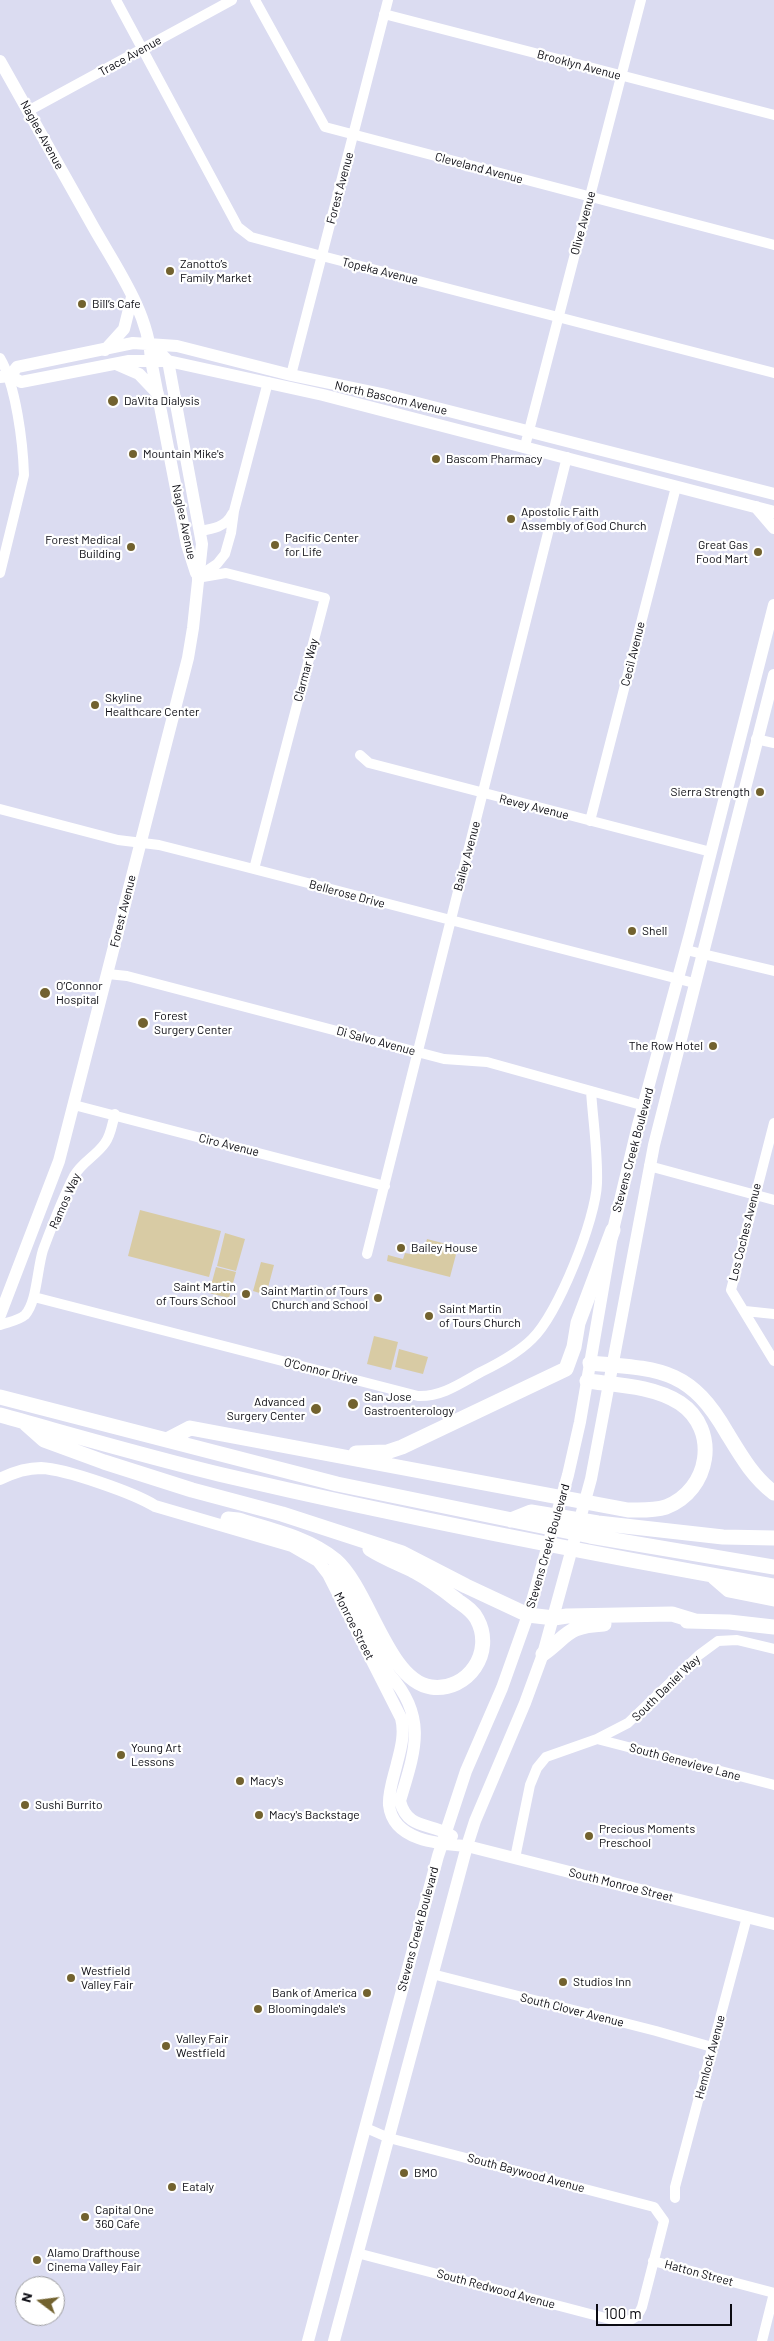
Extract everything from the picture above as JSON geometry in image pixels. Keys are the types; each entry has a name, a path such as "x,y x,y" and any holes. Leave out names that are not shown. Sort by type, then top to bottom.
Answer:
{"highway":[{"path":"313,1452 387,1452 402,1447 560,1374 569,1364 581,1314 613,1230"},
{"path":"590,1362 628,1365 665,1373 695,1389 716,1413 752,1473 774,1493"},
{"path":"167,1440 190,1428 628,1510 653,1510 676,1502 695,1486 701,1476 706,1450 700,1425 691,1412 668,1396 587,1381"},
{"path":"0,1396 337,1484 511,1520 774,1567"},
{"path":"0,1415 225,1475 318,1496 474,1530 712,1576 774,1586"},
{"path":"24,1422 44,1440 104,1462 192,1490 282,1514 354,1538 377,1543 402,1553 528,1615 554,1618 566,1616 672,1614 695,1621"},
{"path":"511,1520 532,1512 598,1523 723,1537 774,1538"},
{"path":"228,1519 238,1520 305,1542 336,1561 356,1587 395,1660 414,1680 431,1687 450,1685 472,1671 483,1653 482,1632 477,1618 432,1582 374,1552 354,1538"},
{"path":"723,1537 742,1543 774,1546"},
{"path":"712,1576 729,1590 774,1599"},
{"path":"543,1654 568,1632 587,1625 695,1621 746,1623 774,1627"}],"main road":[{"name":"Naglee Avenue","path":"0,61 132,297 150,344 151,360 187,545 197,578"},
{"path":"105,350 124,329 132,297"},
{"name":"North Bascom Avenue","path":"5,377 17,367 133,343 177,346 291,375 382,394 774,494"},
{"name":"Naglee Avenue","path":"150,344 168,362 202,544 197,578"},
{"name":"North Bascom Avenue","path":"5,377 21,382 114,364 151,360 168,362 268,382 525,446 774,512"},
{"path":"114,364 140,374 159,396"},
{"path":"756,508 774,528"},
{"name":"Forest Avenue","path":"3,1320 58,1161 74,1105 188,658 193,628 197,578"},
{"name":"Stevens Creek Boulevard","path":"308,2341 444,1838 466,1771 502,1688 534,1599 568,1475 587,1381 613,1230 774,605"},
{"name":"Stevens Creek Boulevard","path":"334,2341 474,1821 525,1704 543,1654 591,1479 649,1166 756,739 774,675"},
{"name":"Stevens Creek Boulevard","path":"740,737 745,743 745,750 736,783 737,798 740,802"},
{"path":"645,1106 654,1145"},
{"name":"Monroe Street","path":"0,1479 30,1469 49,1469 142,1498 157,1499 228,1519 315,1552 329,1564 339,1577 390,1675 403,1690 414,1715 415,1746 400,1801 402,1809 413,1822 444,1838"},
{"name":"Monroe Street","path":"142,1498 155,1506 292,1546 310,1555 323,1566 401,1718 402,1744 389,1805 393,1817 397,1825 421,1839 444,1838"},
{"name":"South Monroe Street","path":"444,1838 467,1846 774,1924"}],"street":[{"name":"Topeka Avenue","path":"116,0 141,50 238,227 250,237 774,373"},
{"name":"Trace Avenue","path":"28,111 232,0"},
{"name":"Cleveland Avenue","path":"255,0 325,127 774,245"},
{"name":"Forest Avenue","path":"291,375 388,0"},
{"name":"Olive Avenue","path":"525,446 641,0"},
{"name":"Brooklyn Avenue","path":"384,14 774,115"},
{"path":"0,358 24,460 24,476 0,573"},
{"path":"197,578 217,564 225,554 231,533 234,510 268,382"},
{"name":"Bailey Avenue","path":"367,1254 567,457"},
{"name":"Cecil Avenue","path":"590,821 676,487"},
{"path":"199,532 225,523 229,520 234,510"},
{"name":"Clarmar Way","path":"197,578 226,573 325,598 254,869"},
{"path":"756,739 774,743"},
{"name":"Revey Avenue","path":"360,755 369,763 711,852"},
{"name":"Bellerose Drive","path":"0,809 118,840 140,842 254,869 694,983"},
{"path":"686,950 774,971"},
{"name":"Di Salvo Avenue","path":"108,974 126,976 444,1059 488,1062 645,1106"},
{"name":"O’Connor Drive","path":"34,1297 418,1396 436,1395 495,1365 522,1348 540,1331 546,1322 587,1232 594,1209 597,1183 591,1091"},
{"name":"Ciro Avenue","path":"74,1105 115,1114 385,1186"},
{"name":"Ramos Way","path":"34,1297 37,1272 44,1250 74,1176 82,1164 105,1144 110,1135 115,1114"},
{"name":"Los Coches Avenue","path":"774,1123 730,1290 745,1311 774,1361"},
{"path":"649,1166 774,1200"},
{"path":"3,1320 18,1320 24,1315 34,1297"},
{"path":"745,1311 774,1314"},
{"name":"South Daniel Way","path":"515,1858 530,1785 536,1768 546,1758 597,1739 628,1723 699,1655 718,1641 736,1640 774,1649"},
{"name":"South Genevieve Lane","path":"597,1739 774,1786"},
{"name":"Hemlock Avenue","path":"675,2198 675,2187 746,1917"},
{"name":"South Clover Avenue","path":"432,1974 712,2047"},
{"name":"South Baywood Avenue","path":"365,2133 654,2207 661,2214 664,2221 653,2261"},
{"name":"South Redwood Avenue","path":"357,2253 617,2321 634,2319 642,2307 653,2261"},
{"name":"Hatton Street","path":"653,2261 774,2293"},
{"path":"762,2341 774,2293"}],"shaded area":[{"path":"140,1210 221,1231 209,1277 128,1256"},
{"path":"225,1233 245,1239 236,1271 217,1266"},
{"path":"427,1239 458,1247 450,1277 387,1261 388,1255 403,1259 405,1253 411,1254 414,1243 425,1246"},
{"path":"261,1262 274,1265 266,1295 253,1291"},
{"path":"216,1267 236,1272 229,1298 209,1293"},
{"path":"374,1336 398,1342 391,1370 367,1364"},
{"path":"399,1349 428,1357 423,1374 395,1367"}],"place":[{"name":"Zanotto’s Family Market","path":"170,271"},
{"name":"Bill’s Cafe","path":"82,304"},
{"name":"DaVita Dialysis","path":"113,401"},
{"name":"Mountain Mike's","path":"133,454"},
{"name":"Bascom Pharmacy","path":"436,459"},
{"name":"Apostolic Faith Assembly of God Church","path":"511,519"},
{"name":"Pacific Center for Life","path":"275,545"},
{"name":"Forest Medical Building","path":"131,547"},
{"name":"Great Gas Food Mart","path":"758,552"},
{"name":"Skyline Healthcare Center","path":"95,705"},
{"name":"Sierra Strength","path":"760,792"},
{"name":"Shell","path":"632,931"},
{"name":"O’Connor Hospital","path":"45,993"},
{"name":"Forest Surgery Center","path":"143,1023"},
{"name":"The Row Hotel","path":"713,1046"},
{"name":"Bailey House","path":"401,1248"},
{"name":"Saint Martin of Tours School","path":"246,1294"},
{"name":"Saint Martin of Tours Church and School","path":"378,1298"},
{"name":"Saint Martin of Tours Church","path":"429,1316"},
{"name":"San Jose Gastroenterology","path":"353,1404"},
{"name":"Advanced Surgery Center","path":"316,1409"},
{"name":"Young Art Lessons","path":"121,1755"},
{"name":"Macy's","path":"240,1781"},
{"name":"Sushi Burrito","path":"25,1805"},
{"name":"Macy's Backstage","path":"259,1815"},
{"name":"Precious Moments Preschool","path":"589,1836"},
{"name":"Westfield Valley Fair","path":"71,1978"},
{"name":"Studios Inn","path":"563,1982"},
{"name":"Bank of America","path":"367,1993"},
{"name":"Bloomingdale's","path":"258,2009"},
{"name":"Valley Fair Westfield","path":"166,2046"},
{"name":"BMO","path":"404,2173"},
{"name":"Eataly","path":"172,2187"},
{"name":"Capital One 360 Cafe","path":"85,2217"},
{"name":"Alamo Drafthouse Cinema Valley Fair","path":"37,2260"}]}
